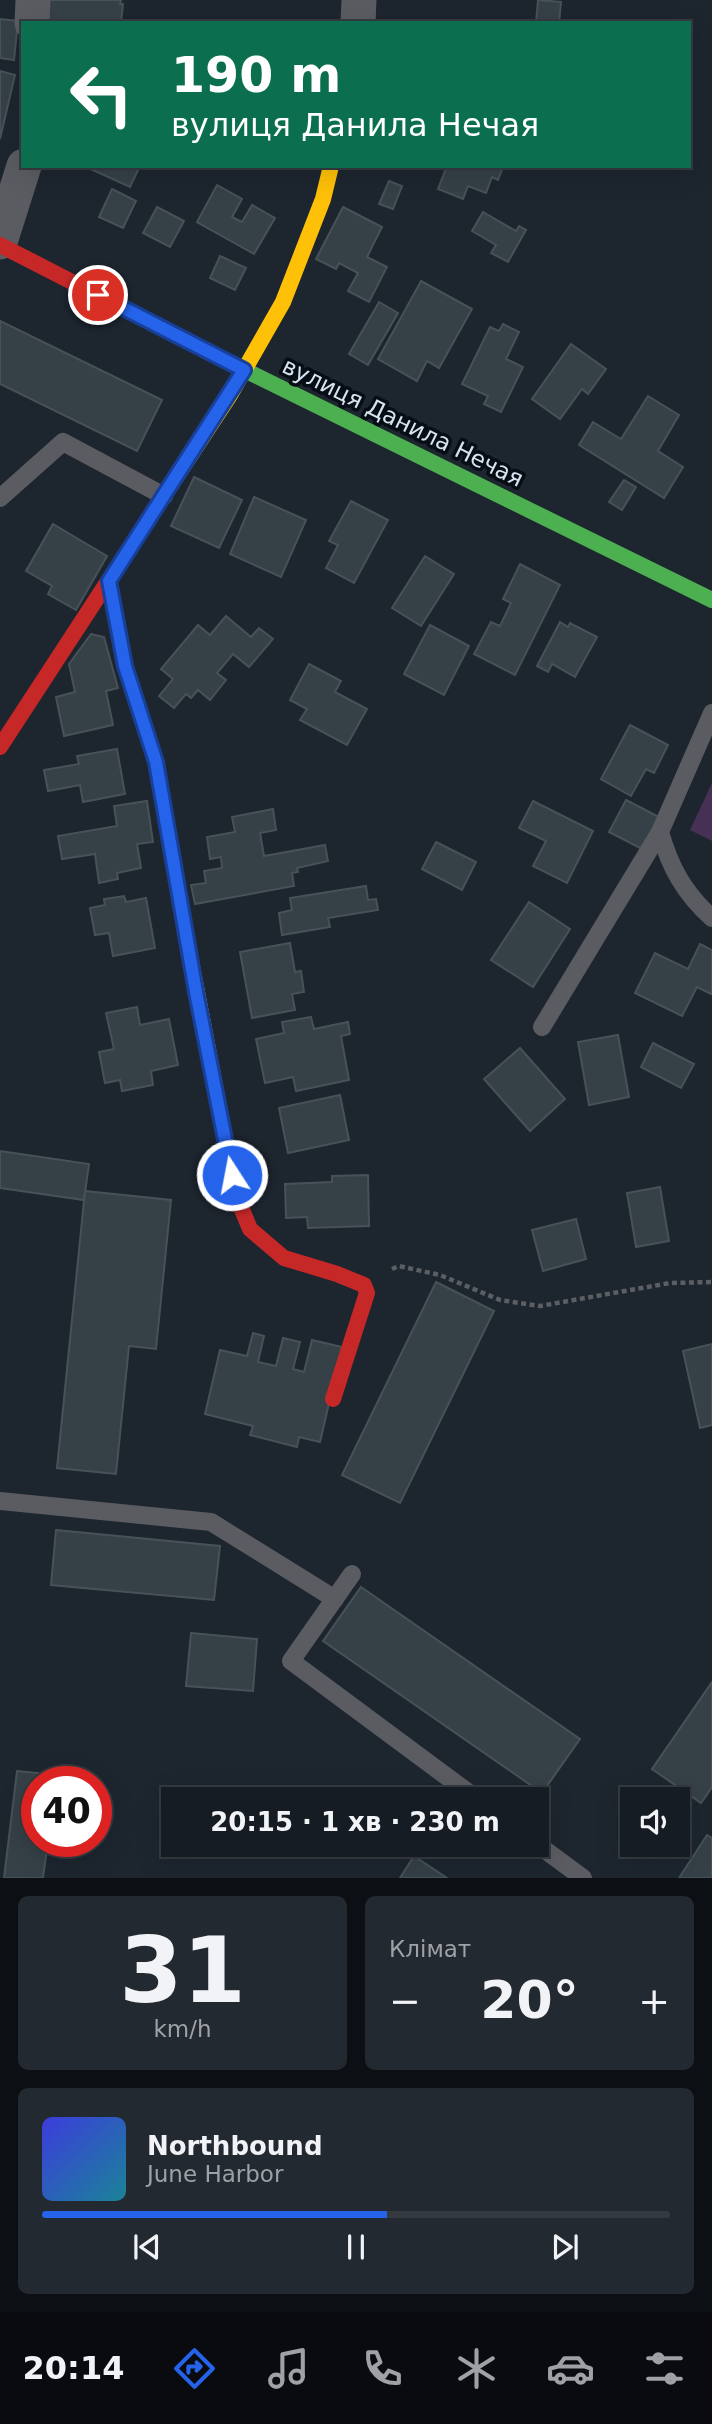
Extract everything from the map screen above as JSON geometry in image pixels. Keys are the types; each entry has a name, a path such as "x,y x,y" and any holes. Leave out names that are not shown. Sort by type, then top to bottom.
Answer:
{"street":[{"path":"32,21 33,0"},
{"path":"358,21 359,0"},
{"path":"0,243 23,168"},
{"path":"0,747 164,496 244,370 283,302 323,198 330,168"},
{"name":"вулиця Данила Нечая","path":"0,243 244,370 712,600"},
{"path":"109,581 125,666 156,762 196,992 237,1202 250,1230 284,1258 364,1285 367,1293 333,1399"}],"lane":[{"path":"0,498 63,442 164,496"},
{"path":"542,1027 660,831 712,713"},
{"path":"660,831 673,872 697,905 712,918"},
{"path":"0,1501 211,1522 335,1600"},
{"path":"352,1574 292,1661 461,1787"},
{"path":"549,1853 583,1878"}],"path":[{"path":"364,1285 399,1266 440,1275 500,1300 540,1306 670,1283 712,1282"}],"shaded area":[{"path":"712,783 712,841 690,830"}],"building":[{"path":"47,0 121,0 120,4 123,4 121,21 49,21"},
{"path":"538,0 561,2 559,21 536,21"},
{"path":"0,19 18,21 14,60 0,58"},
{"path":"0,71 15,75 0,139"},
{"path":"88,168 139,168 130,187"},
{"path":"446,168 503,168 498,180 492,177 486,193 468,186 463,199 438,189"},
{"path":"389,181 402,186 393,209 379,204"},
{"path":"217,185 242,199 232,217 242,222 252,205 275,218 254,254 197,222"},
{"path":"112,189 136,201 123,228 99,217"},
{"path":"157,207 184,221 170,247 143,233"},
{"path":"343,207 382,227 367,257 387,267 369,302 348,291 358,273 339,263 336,269 316,259"},
{"path":"483,212 516,231 519,226 526,230 508,262 491,253 496,245 472,231"},
{"path":"220,256 246,268 235,290 210,278"},
{"path":"421,281 472,309 439,368 427,361 417,381 378,359"},
{"path":"379,302 398,313 368,365 349,354"},
{"path":"0,321 162,400 137,451 0,384"},
{"path":"503,324 519,332 506,359 523,367 501,412 484,404 488,396 462,384 490,327 499,331"},
{"path":"571,344 606,369 588,394 582,389 560,419 532,399"},
{"path":"648,396 679,415 658,451 683,467 664,498 579,445 593,422 621,439"},
{"path":"194,477 242,500 219,548 171,526"},
{"path":"624,480 636,487 622,510 609,502"},
{"path":"254,497 306,520 281,577 230,554"},
{"path":"351,501 388,520 354,583 326,568 338,545 329,541"},
{"path":"53,524 107,556 76,610 48,594 52,586 26,571"},
{"path":"425,556 454,574 421,626 392,608"},
{"path":"520,564 560,585 515,675 474,654 491,622 500,626 511,603 503,599"},
{"path":"226,616 251,637 259,628 273,639 249,667 233,654 217,673 226,680 210,700 198,690 191,698 186,694 174,708 159,696 173,679 161,669 198,625 210,635"},
{"path":"560,622 568,627 570,623 597,637 575,677 552,664 548,672 537,666"},
{"path":"430,625 469,646 444,695 404,674"},
{"path":"91,634 104,637 118,688 106,691 113,725 64,736 56,697 75,692 69,664"},
{"path":"309,664 341,681 335,692 367,709 347,745 300,720 307,709 290,700"},
{"path":"630,725 668,745 654,773 646,769 631,796 601,779"},
{"path":"117,749 125,794 83,802 80,785 48,791 44,770 79,764 77,756"},
{"path":"626,800 659,817 642,849 609,832"},
{"path":"147,801 153,842 137,844 141,868 117,873 118,879 99,883 95,854 62,859 58,836 117,826 114,806"},
{"path":"533,801 593,831 567,883 533,866 546,841 519,828"},
{"path":"273,809 276,830 260,833 264,856 325,845 328,861 297,868 298,872 292,873 294,886 195,904 191,885 206,883 204,871 222,868 221,857 210,859 207,837 235,832 232,817"},
{"path":"436,842 476,862 462,890 422,869"},
{"path":"366,886 368,900 376,899 378,910 328,918 330,927 282,935 279,913 292,910 290,898"},
{"path":"124,896 126,902 146,898 155,948 113,956 109,933 95,935 90,908 105,905 104,899"},
{"path":"529,902 570,929 533,987 491,960"},
{"path":"290,943 295,972 301,971 304,992 292,994 295,1010 252,1018 240,952"},
{"path":"700,944 712,950 712,991 711,994 697,987 682,1016 635,993 655,953 688,969"},
{"path":"137,1007 140,1025 169,1019 178,1065 151,1071 153,1085 122,1091 120,1080 105,1083 99,1052 114,1049 106,1013"},
{"path":"311,1017 314,1029 348,1022 350,1034 341,1036 349,1080 296,1091 293,1077 265,1083 256,1039 284,1033 282,1022"},
{"path":"618,1035 629,1097 589,1105 578,1042"},
{"path":"653,1043 694,1064 681,1088 641,1067"},
{"path":"520,1048 565,1099 530,1131 484,1079"},
{"path":"340,1095 349,1140 288,1153 279,1108"},
{"path":"0,1151 89,1164 84,1200 0,1188"},
{"path":"368,1175 369,1226 308,1228 307,1217 286,1218 285,1184 332,1182 332,1176"},
{"path":"660,1187 669,1241 636,1247 627,1193"},
{"path":"85,1191 171,1200 156,1349 129,1346 116,1474 57,1468"},
{"path":"576,1219 586,1259 543,1271 532,1230"},
{"path":"436,1282 494,1311 400,1503 342,1475"},
{"path":"253,1333 264,1336 258,1362 276,1366 283,1338 300,1342 293,1369 304,1372 312,1340 342,1347 320,1442 299,1437 297,1447 250,1435 253,1426 205,1414 220,1350 247,1356"},
{"path":"712,1344 712,1425 700,1428 683,1351"},
{"path":"56,1530 220,1546 214,1600 51,1585"},
{"path":"361,1587 580,1739 546,1787 533,1787 323,1641"},
{"path":"191,1633 257,1639 253,1691 186,1686"},
{"path":"712,1682 712,1787 701,1803 690,1795 690,1787 678,1787 652,1769"},
{"path":"17,1771 21,1771 21,1857 46,1857 43,1878 4,1878"},
{"path":"707,1835 712,1838 712,1878 679,1878"},
{"path":"416,1857 447,1878 400,1878"}],"traffic: fast":[{"path":"218,357 712,600"}],"traffic: slow":[{"path":"163,497 230,395 283,302 323,199 331,168"},
{"path":"184,925 236,1195"}],"traffic: jam":[{"path":"0,245 218,357"},
{"path":"0,747 163,497"},
{"path":"109,581 125,666 156,763 184,925"},
{"path":"236,1195 250,1229 284,1258 364,1285 367,1293 333,1399"}],"route":[{"path":"98,295 244,370 109,581 125,666 156,762 196,992 232,1175"}]}
